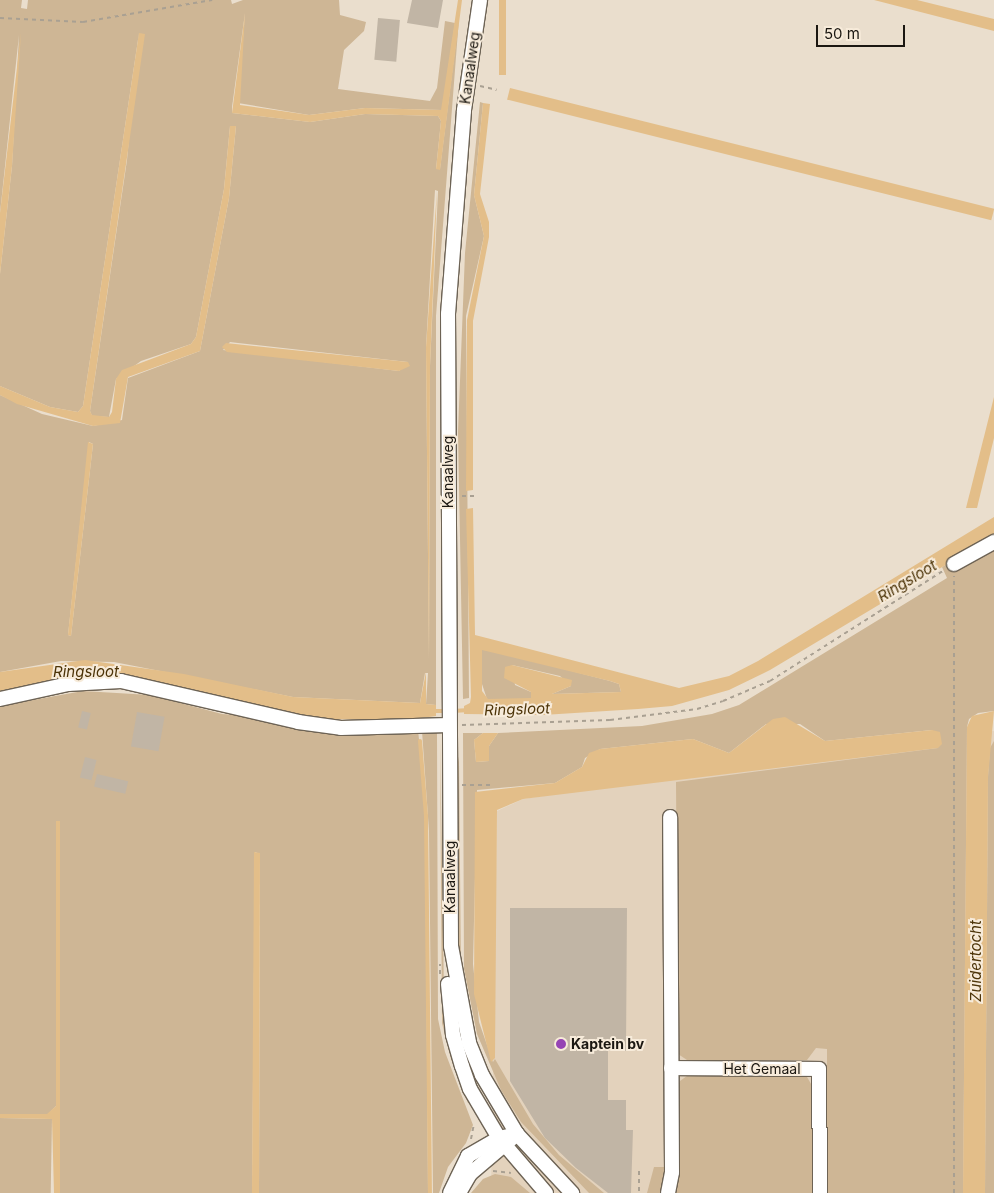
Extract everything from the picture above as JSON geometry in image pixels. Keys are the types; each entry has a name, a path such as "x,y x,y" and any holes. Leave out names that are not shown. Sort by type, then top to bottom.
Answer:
{"street":[{"name":"Kanaalweg","path":"480,0 476,82 448,314 449,700 456,725 456,785 451,946 447,979 453,1035 470,1089 502,1142 546,1193"},
{"path":"954,564 994,542"},
{"path":"0,699 68,684 122,681 298,722 341,728 456,725"},
{"path":"668,1193 672,1172 670,818"},
{"name":"Kanaalweg","path":"451,946 469,1042 482,1075 517,1134 572,1193"},
{"name":"Het Gemaal","path":"671,1068 819,1069 820,1193"},
{"path":"450,1193 468,1156 517,1134"},
{"path":"459,1193 470,1174 502,1142"}],"path":[{"path":"0,18 83,22 212,0"},
{"path":"476,82 497,90"},
{"name":"Kanaalweg","path":"476,82 478,95"},
{"path":"456,725 610,720 697,709 723,701 783,673 954,564"},
{"path":"954,564 954,1193"},
{"path":"456,785 461,776"},
{"path":"456,785 494,785"},
{"path":"456,785 461,795"},
{"path":"470,1141 474,1133 473,1117"},
{"path":"639,1170 640,1193"},
{"path":"490,1172 517,1176"}],"shaded area":[{"path":"0,0 22,0 21,8 27,9 28,0 231,0 232,4 243,0 339,0 340,15 366,22 364,31 344,50 338,89 430,101 437,88 445,21 455,23 442,110 365,108 309,115 238,103 245,13 232,107 232,113 310,122 365,114 438,116 441,121 436,169 440,169 459,18 436,316 436,705 426,704 428,673 425,673 420,703 293,697 114,662 61,661 0,672 0,395 42,414 93,426 122,420 128,378 200,351 229,198 236,126 230,126 224,189 196,337 191,344 141,361 116,379 109,417 92,416 90,411 127,160 139,33 83,406 78,412 50,407 0,386 0,274 12,166 19,35 0,213","holes":["435,190 438,191 430,366 429,660 426,347","230,342 238,343 408,362 399,371 223,350","89,442 93,444 71,636 68,635"]},
{"path":"480,102 483,103 474,195 484,236 466,316 469,698 463,699 458,432 465,253"},
{"path":"994,536 994,711 978,713 969,719 967,727 963,1193 827,1193 827,1049 816,1048 807,1060 687,1060 678,1054 676,782 938,748 932,730 825,741 800,724 766,724 729,753 693,739 600,749 585,758 582,767 555,783 477,790 473,964 479,1022 493,1062 495,1059 533,1124 559,1155 604,1193 589,1193 521,1122 501,1090 477,1034 464,969 463,733 483,733 474,740 476,762 489,761 489,746 498,733 642,726 712,714 739,705 947,578 942,567"},
{"path":"487,649 610,681 619,684 621,692 552,694 571,686 560,676 512,665 515,685 531,692 531,699 487,699 481,681 482,650"},
{"path":"83,691 150,695 222,714 418,730 425,797 428,1193 259,1193 260,854 255,852 252,1193 60,1193 60,821 56,821 56,1106 48,1114 0,1114 0,706"},
{"path":"422,731 437,732 438,1019 445,1052 473,1125 466,1143 448,1167 439,1193 433,1193 429,831"},
{"path":"994,731 994,1193 491,1193 497,811 523,799"},
{"path":"440,740 444,994 473,1100 468,1103 451,1059 442,1023"},
{"path":"455,740 459,762 461,969 469,1020 494,1089 471,1033 459,970"},
{"path":"994,741 994,1193 985,1193 988,777 990,748"},
{"path":"691,1073 807,1077 814,1089 813,1193 675,1193 677,1092 680,1081"},
{"path":"0,1118 52,1119 51,1193 0,1193"},
{"path":"654,1167 665,1167 664,1186 661,1193 647,1193"},
{"path":"495,1174 511,1177 530,1193 471,1193 483,1179"}],"water":[{"path":"458,0 462,0 440,170 436,169 441,121 438,116 365,114 310,122 232,113 245,13 240,105 309,115 365,108 441,110"},
{"path":"499,0 506,0 506,75 499,75"},
{"path":"874,0 917,0 994,19 994,31"},
{"path":"21,33 12,166 0,274 0,213"},
{"path":"139,33 145,34 90,411 92,415 109,417 112,412 116,379 122,370 191,344 196,337 224,189 230,126 236,126 229,198 200,351 128,377 120,423 93,426 17,404 0,395 0,386 50,407 78,412 83,406"},
{"path":"510,88 994,209 991,220 507,100"},
{"path":"483,103 490,104 480,194 489,222 489,237 473,321 473,490 466,491 467,320 484,236 474,195"},
{"path":"437,190 430,366 429,660 426,347"},
{"path":"226,343 408,362 410,366 399,371 227,352 222,347"},
{"path":"994,397 994,438 977,508 966,508"},
{"path":"88,442 93,444 71,636 68,635"},
{"path":"473,508 475,635 679,688 729,676 758,661 994,517 994,536 770,670 729,690 672,706 543,715 464,714 464,706 470,703 471,697 466,509","holes":["482,650 619,684 621,692 552,694 571,686 572,680 512,665 505,667 504,678 531,692 531,698 488,699 482,691"]},
{"path":"85,660 184,674 293,697 420,703 426,672 426,704 436,705 436,716 408,720 317,719 170,688 54,680 0,691 0,672"},
{"name":"Zuidertocht","path":"994,711 988,777 985,1193 963,1193 967,727 972,716"},
{"path":"785,717 825,741 932,730 940,732 942,744 938,748 523,799 497,810 495,1058 491,1062 474,994 475,792 555,783 582,767 589,753 600,749 693,739 729,753 773,719"},
{"path":"483,733 498,733 489,746 489,761 476,762 474,740"},
{"path":"56,821 60,821 60,1193 54,1193 52,1119 0,1118 0,1114 47,1114 56,1106"},
{"path":"254,852 260,853 259,1193 252,1193"}],"building":[{"path":"412,0 443,0 438,28 407,23"},
{"path":"378,18 400,20 396,62 374,60"},
{"path":"82,711 91,713 87,730 78,728"},
{"path":"137,712 165,717 158,751 131,746"},
{"path":"85,757 97,760 92,780 80,777"},
{"path":"97,774 128,781 125,794 94,787"},
{"path":"510,908 627,908 626,1051 608,1051 608,1100 626,1100 626,1130 633,1130 631,1193 608,1193 576,1168 545,1138 510,1081"}],"waterway":[{"name":"Ringsloot","path":"453,711 469,710"},
{"name":"Ringsloot","path":"431,711 446,711"},
{"path":"420,741 426,816 430,1193"}],"place":[{"name":"Kaptein bv","path":"561,1044"}]}
